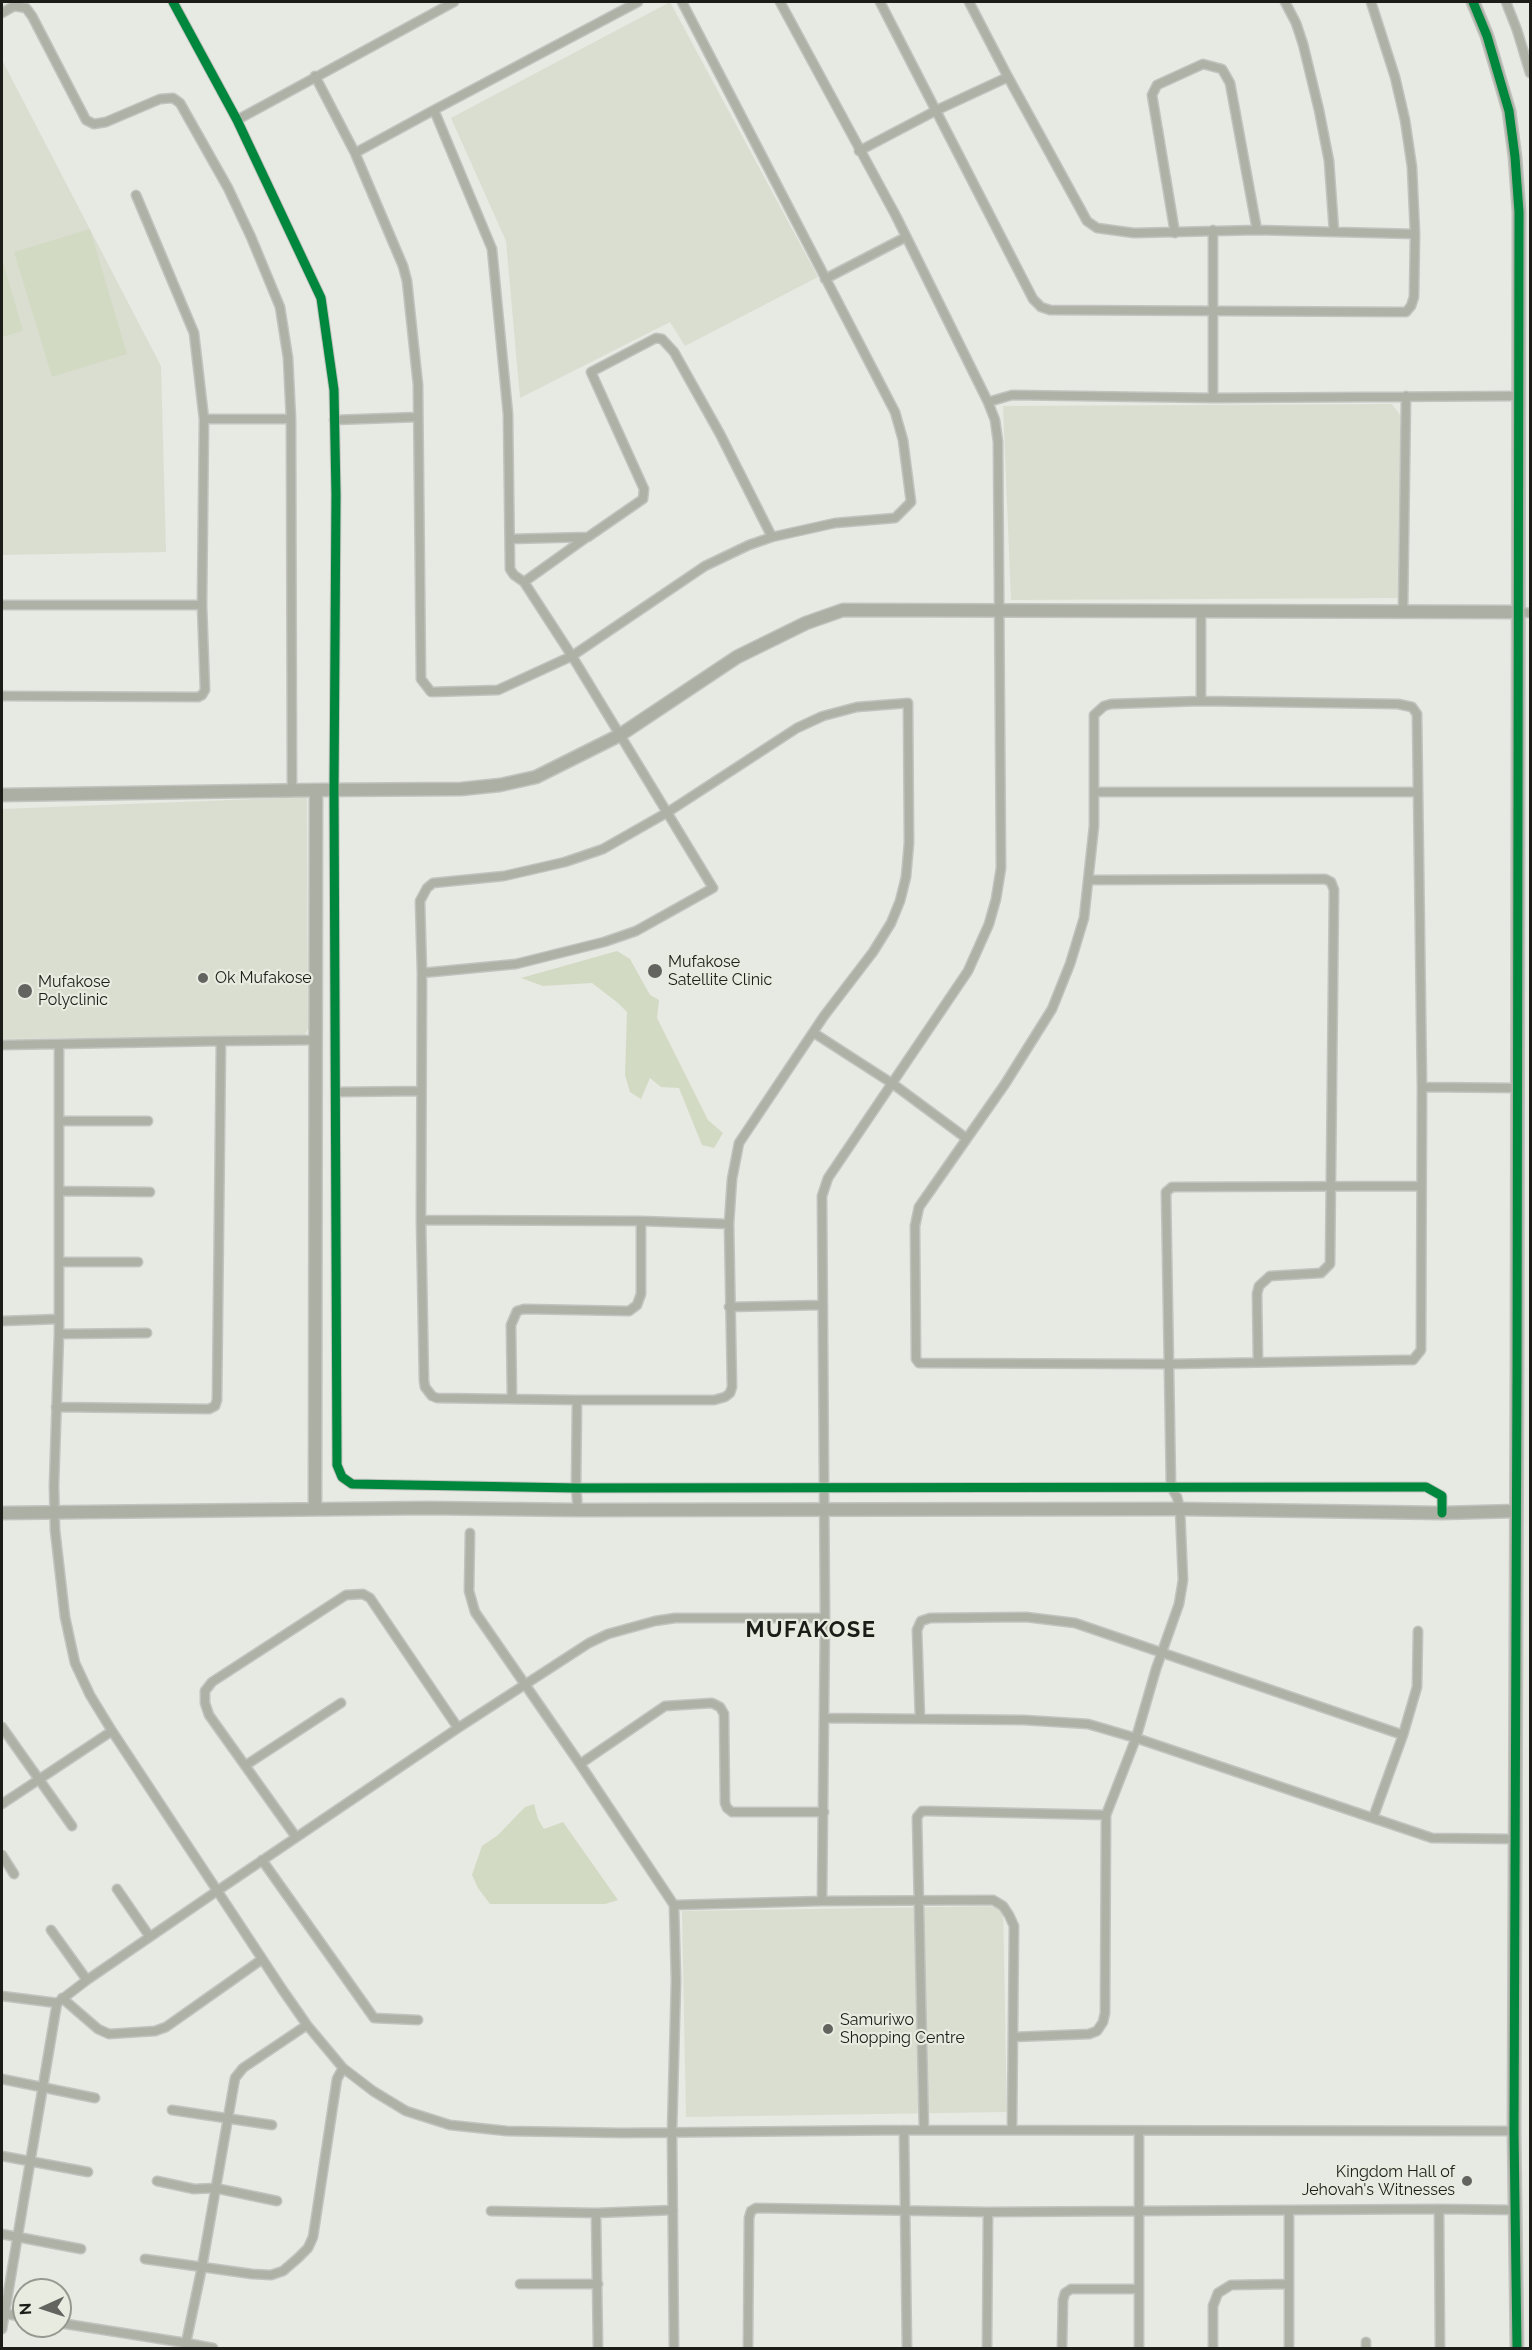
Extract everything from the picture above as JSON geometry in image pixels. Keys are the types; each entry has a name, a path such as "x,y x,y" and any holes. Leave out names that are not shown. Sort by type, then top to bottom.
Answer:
{"street":[{"path":"173,2 237,120 321,298 334,390 337,1465 342,1477 352,1484 576,1488 1426,1487 1442,1496 1442,1514"},
{"path":"237,120 454,2"},
{"path":"355,153 638,2"},
{"path":"315,76 355,153 403,266 407,281 418,385 421,679 431,692 498,690 572,656 705,566 772,537 835,523 895,518 911,502 903,440 895,412 682,2"},
{"path":"780,2 906,237 988,402 995,420 998,442 1000,868 996,899 989,924 968,971 824,1186 825,1718 822,1901"},
{"path":"880,2 1036,304 1050,310 1406,312 1411,306 1413,297 1415,234 1412,166 1405,120 1384,36 1371,2"},
{"path":"969,2 1008,78 1091,225 1107,230 1134,233 1257,230 1415,234"},
{"path":"1285,2 1296,23 1319,110 1329,161 1334,231"},
{"path":"1473,2 1487,36 1509,111 1519,212 1518,396 1524,613 1517,1088 1514,2131 1517,2349"},
{"path":"1506,2 1530,73"},
{"path":"2,13 14,6 26,8 86,120 94,124 106,122 160,99 173,98 180,103 228,188 280,307 288,358 291,419 292,790"},
{"path":"1175,233 1152,95 1157,85 1203,64 1222,69 1230,83 1257,230"},
{"path":"859,151 937,110 1008,78"},
{"path":"422,973 516,964 604,942 636,931 713,888 572,656 524,582 510,570 508,414 492,249 434,110"},
{"path":"2,696 198,697 205,690 202,605 204,419 194,333 136,195"},
{"path":"1213,230 1213,398"},
{"path":"825,279 906,237"},
{"path":"524,582 643,499 644,489 591,372 656,338 662,339 674,352 720,434 772,537"},
{"path":"988,402 1012,395 1213,398 1518,396"},
{"path":"1403,612 1406,396"},
{"path":"334,420 418,417"},
{"path":"204,419 291,419"},
{"path":"510,539 588,537"},
{"path":"2,605 202,605"},
{"path":"2,795 461,789 500,785 536,777 620,735 736,657 806,622 843,610 1524,613"},
{"path":"1201,611 1201,701"},
{"path":"1201,701 1407,705 1414,709 1418,717 1422,1344 1418,1356 1413,1360 1169,1364 919,1364 916,1359 916,1214 921,1201 1005,1084 1052,1009 1070,964 1084,918 1090,880 1095,792 1094,715 1099,709 1111,704 1201,701"},
{"path":"908,703 909,843 906,877 900,901 891,923 873,952 739,1143 732,1179 729,1224 732,1387 725,1397 714,1400 437,1398 425,1387 421,1220 420,901 427,888 433,884 504,876 565,862 603,849 668,812 806,724 823,716 857,707 908,703"},
{"path":"315,1508 316,790"},
{"path":"1095,792 1418,792"},
{"path":"1090,880 1325,879 1331,882 1334,901 1330,1264 1321,1273 1270,1276 1259,1286 1258,1362"},
{"path":"814,1033 893,1084 966,1138"},
{"path":"2,1045 316,1040"},
{"path":"56,1407 209,1409 215,1406 217,1400 221,1041"},
{"path":"59,1044 59,1334 55,1512 65,1617 75,1663 90,1695 112,1731 261,1960 307,2025 343,2068 373,2091 406,2111 450,2126 507,2131 1514,2131"},
{"path":"1422,1087 1517,1088"},
{"path":"336,1092 421,1091"},
{"path":"60,1121 148,1121"},
{"path":"1013,2037 1089,2034 1097,2031 1103,2022 1105,2013 1106,1815 1136,1738 1181,1593 1180,1509 1177,1497 1171,1488 1168,1189 1420,1186"},
{"path":"60,1191 150,1192"},
{"path":"421,1220 641,1221 729,1224"},
{"path":"512,1399 511,1325 517,1311 524,1309 629,1311 637,1305 640,1294 641,1221"},
{"path":"59,1262 138,1262"},
{"path":"729,1307 823,1305"},
{"path":"2,1321 59,1319"},
{"path":"59,1334 147,1333"},
{"path":"577,1400 578,1510"},
{"path":"2,1514 315,1508 1180,1509 1442,1514 1516,1511"},
{"path":"470,1533 471,1603 674,1905 676,1981 672,2132 674,2349"},
{"path":"296,1837 209,1714 205,1703 205,1690 212,1682 346,1595 363,1594 370,1598 458,1728"},
{"path":"920,1719 917,1630 921,1621 930,1618 1026,1617 1075,1623 1403,1735"},
{"path":"2,2329 42,2087 60,2001 262,1860 589,1643 608,1634 675,1618 825,1618"},
{"path":"1373,1818 1403,1735 1417,1687 1418,1631"},
{"path":"246,1765 341,1703"},
{"path":"580,1764 665,1706 712,1703 720,1707 724,1714 725,1803 727,1808 732,1812 824,1812"},
{"path":"825,1718 1024,1720 1088,1724 1442,1839 1515,1839"},
{"path":"2,1727 37,1780 72,1826"},
{"path":"2,1803 112,1731"},
{"path":"924,2130 917,1817 922,1811 1106,1815"},
{"path":"2,1855 14,1874"},
{"path":"262,1860 374,2018 418,2020"},
{"path":"117,1889 150,1938"},
{"path":"674,1905 993,1900 1003,1906 1014,1926 1012,2130"},
{"path":"51,1930 87,1980"},
{"path":"2,1996 60,2001 98,2030 109,2034 155,2031 166,2027 261,1960"},
{"path":"186,2346 235,2078 243,2068 307,2025"},
{"path":"145,2259 271,2275 283,2271 308,2248 313,2237 337,2079 343,2068"},
{"path":"2,2079 95,2097"},
{"path":"172,2110 227,2116 272,2125"},
{"path":"904,2130 907,2349"},
{"path":"1139,2130 1139,2349"},
{"path":"2,2157 88,2172"},
{"path":"157,2181 194,2188 215,2188 277,2201"},
{"path":"748,2349 749,2218 751,2211 756,2208 988,2212 1516,2210"},
{"path":"1439,2209 1440,2349"},
{"path":"491,2211 596,2213 673,2210"},
{"path":"1289,2211 1289,2349"},
{"path":"987,2349 988,2212"},
{"path":"596,2213 598,2349"},
{"path":"2,2234 81,2248"},
{"path":"520,2284 598,2284"},
{"path":"1213,2349 1213,2306 1218,2293 1231,2285 1289,2284"},
{"path":"1062,2349 1065,2293 1071,2289 1139,2289"},
{"path":"72,2325 213,2349"}],"shaded area":[{"path":"670,2 818,277 685,346 670,322 520,398 506,241 451,118"},
{"path":"2,60 161,366 166,552 2,555"},
{"path":"1392,404 1400,415 1400,598 1011,600 1003,406"},
{"path":"307,797 308,1028 305,1036 2,1039 2,809"},
{"path":"1003,1906 1007,2112 686,2117 682,1911"}],"green space":[{"path":"90,229 127,354 52,377 14,252"},
{"path":"2,262 23,331 2,337"},
{"path":"617,951 630,959 650,995 659,1000 657,1018 708,1120 723,1133 714,1148 702,1145 679,1088 661,1087 650,1078 641,1099 630,1092 625,1075 627,1012 618,1003 592,983 543,986 521,978"},
{"path":"534,1804 538,1819 544,1829 563,1822 618,1900 605,1904 490,1904 472,1875 482,1846 498,1835 525,1807"}],"cycle path":[{"path":"173,2 237,120 321,298 334,390 337,1465 342,1477 352,1484 576,1488 1426,1487 1442,1496 1442,1513"},
{"path":"1473,2 1487,36 1509,111 1519,212 1514,2131 1517,2348"}],"place":[{"name":"Mufakose Satellite Clinic","path":"655,971"},
{"name":"Ok Mufakose","path":"203,978"},
{"name":"Mufakose Polyclinic","path":"25,991"},
{"name":"Samuriwo Shopping Centre","path":"828,2029"},
{"name":"Kingdom Hall of Jehovah's Witnesses","path":"1467,2181"}],"district":[{"name":"MUFAKOSE","path":"811,1630"}]}
